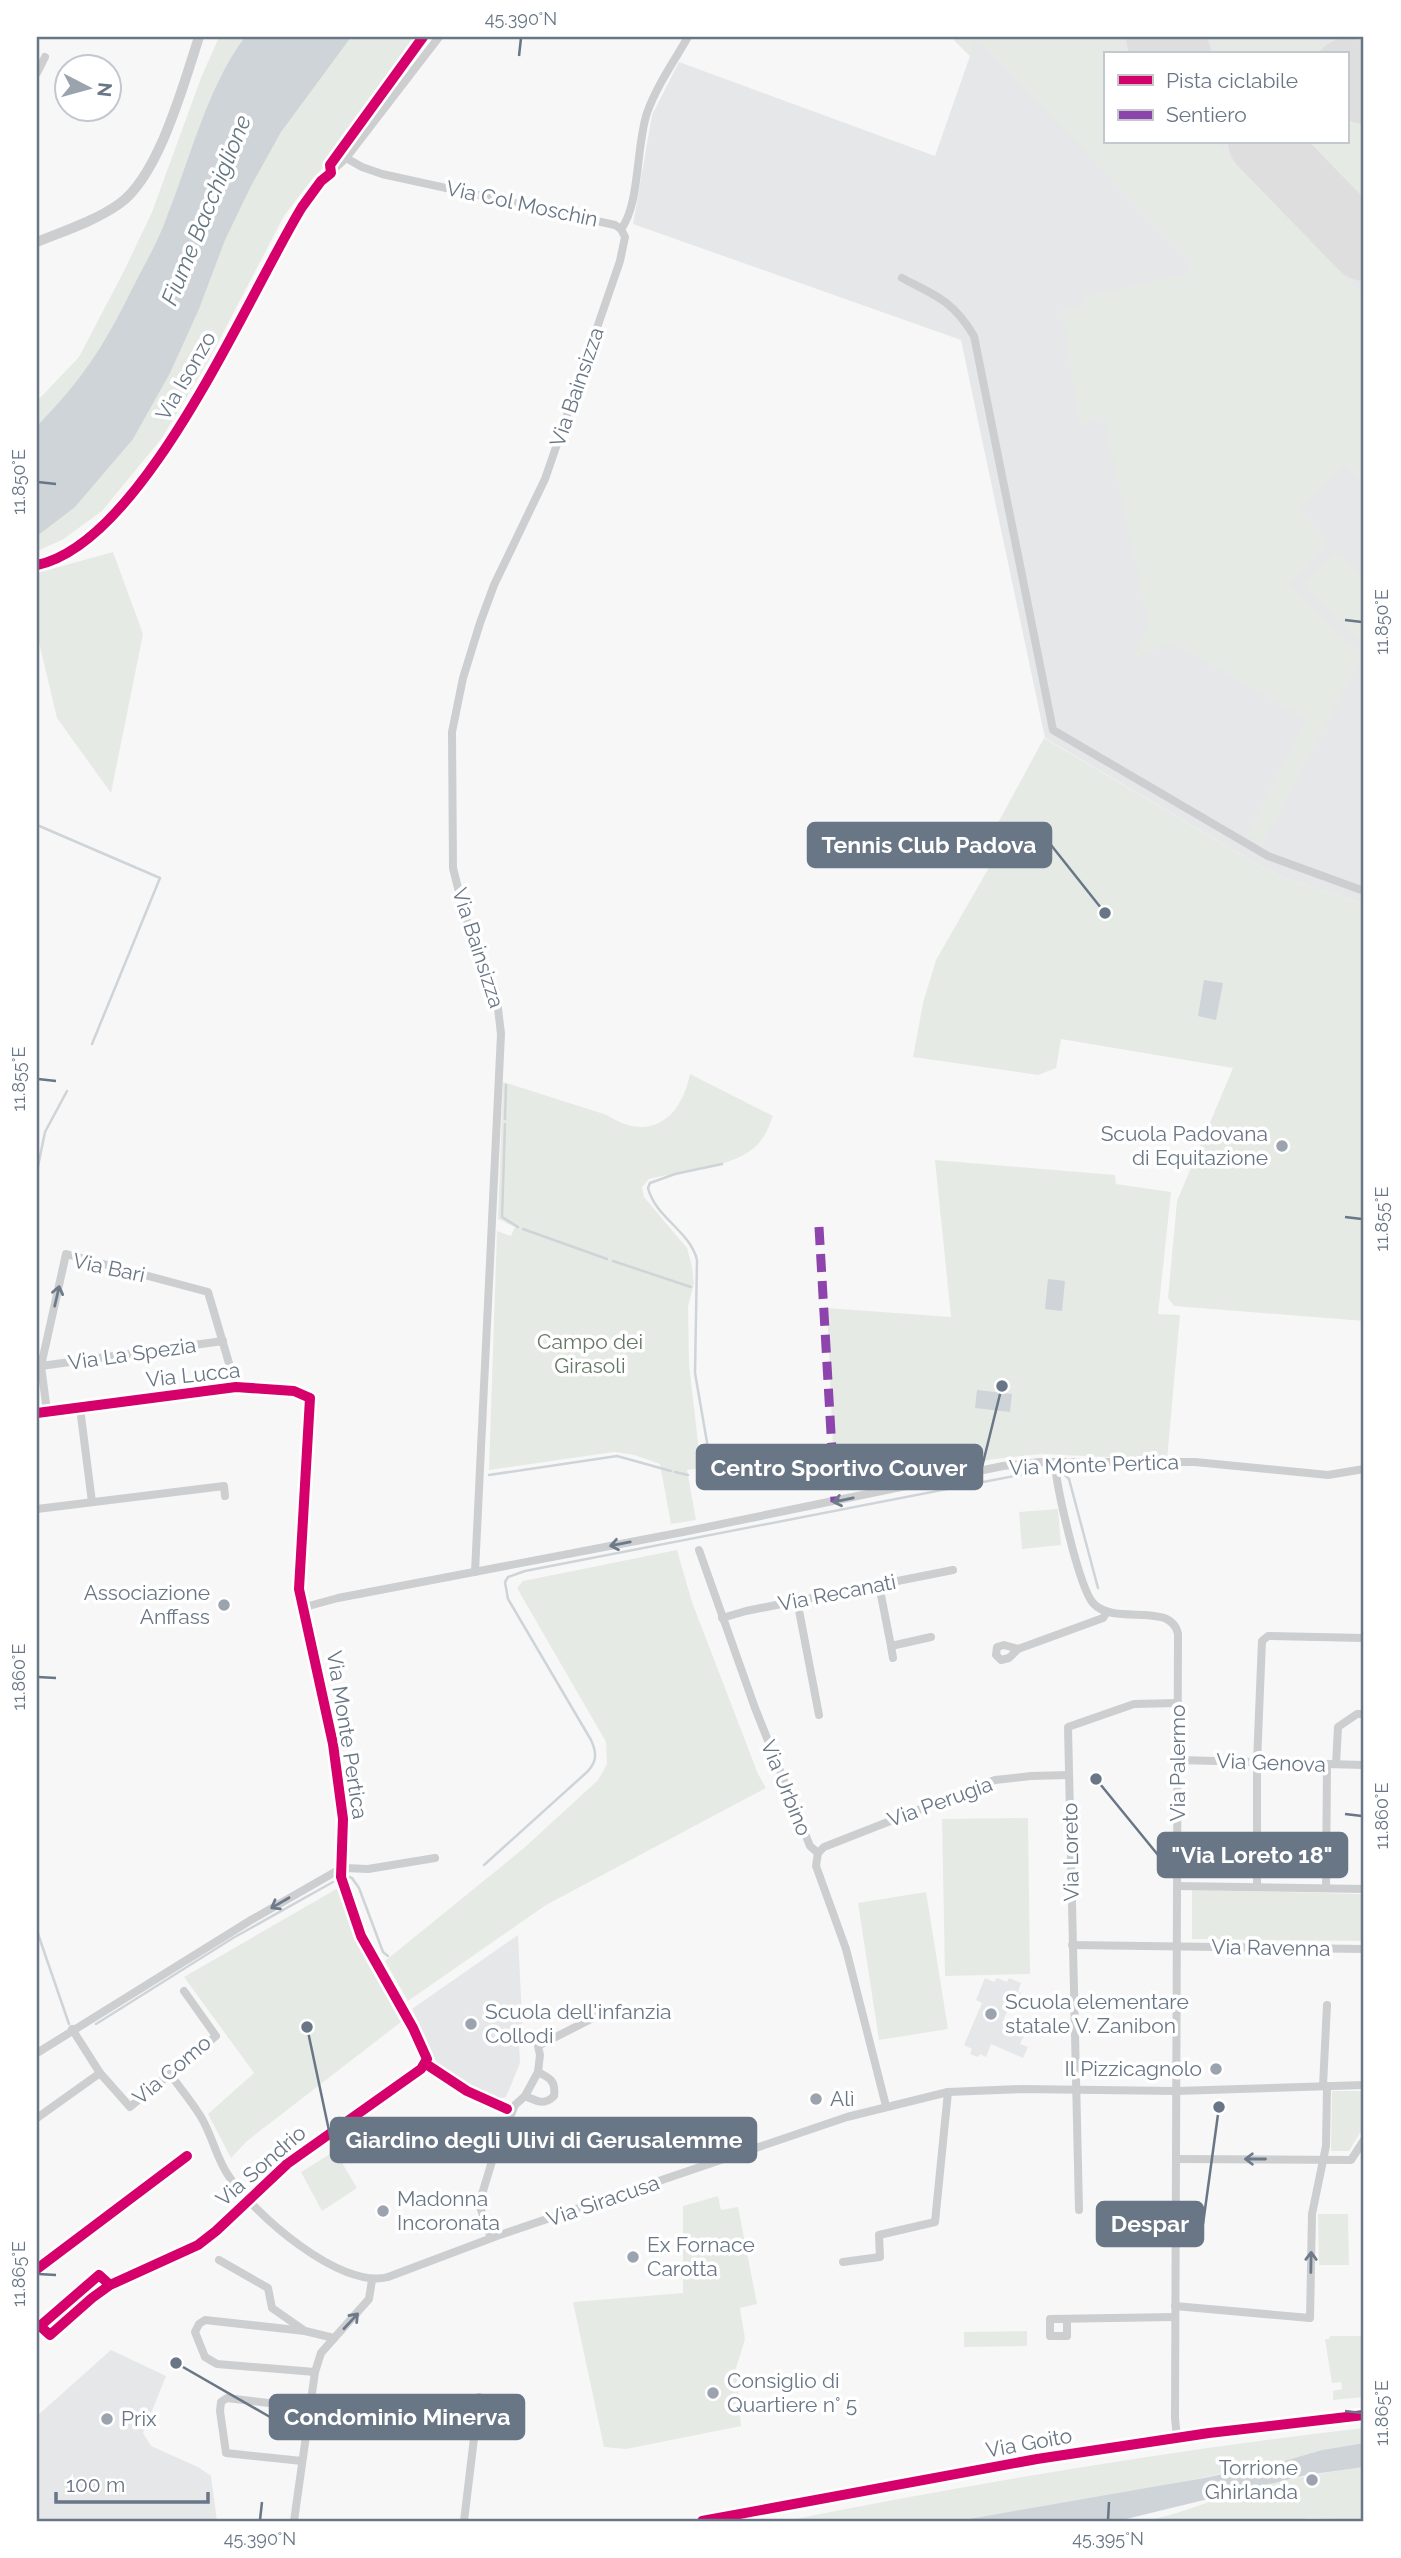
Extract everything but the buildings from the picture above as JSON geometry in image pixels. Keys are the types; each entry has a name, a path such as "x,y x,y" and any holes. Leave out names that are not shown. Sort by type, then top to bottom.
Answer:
{"main road":[{"name":"Via Goito","path":"702,2521 1037,2459 1177,2438 1364,2415"}],"street":[{"path":"37,242 119,204 144,180 161,142 199,37"},
{"name":"Via Isonzo","path":"37,565 61,556 92,536 152,467 191,408 302,207 321,181 346,158 439,37"},
{"name":"Via Col Moschin","path":"346,158 382,174 615,225 621,229 627,221 632,200 641,132 647,111 688,37"},
{"path":"37,73 45,57"},
{"name":"Via Bainsizza","path":"475,1572 501,1034 496,991 465,916 453,869 450,744 463,678 480,622 494,585 532,510 553,457 620,261 625,237 621,229"},
{"path":"902,278 938,296 961,314 974,336 1053,730 1268,856 1364,891"},
{"name":"Via Bari","path":"47,1411 41,1366 66,1254 208,1292 236,1387"},
{"name":"Via La Spezia","path":"41,1366 223,1341"},
{"name":"Via Lucca","path":"37,1413 236,1387 294,1391 310,1398 299,1589 305,1607"},
{"path":"80,1408 92,1502"},
{"path":"1018,1649 1103,1618 1107,1612 1092,1602 1085,1589 1062,1504 1055,1462"},
{"name":"Via Monte Pertica","path":"340,1870 344,1819 326,1706 305,1607 1003,1466 1055,1462 1195,1462 1328,1475 1364,1469"},
{"path":"37,1509 224,1486 225,1496"},
{"name":"Via Urbino","path":"699,1550 777,1767 810,1846 818,1853 816,1866 846,1949 886,2106"},
{"name":"Via Recanati","path":"722,1618 797,1600 953,1570"},
{"path":"879,1585 893,1658"},
{"path":"797,1600 819,1715"},
{"name":"Via Palermo","path":"1107,1612 1166,1618 1177,1626 1177,2438"},
{"path":"1257,1886 1257,1762 1262,1641 1268,1636 1364,1638"},
{"path":"891,1646 931,1637"},
{"name":"Via Loreto","path":"1079,2210 1068,1727 1134,1704 1178,1703"},
{"path":"1326,1887 1332,1764 1338,1727 1357,1714 1364,1714"},
{"name":"Via Genova","path":"1179,1760 1364,1765"},
{"name":"Via Perugia","path":"818,1853 831,1844 995,1780 1069,1774"},
{"path":"37,2053 251,1920 340,1870 368,1869 435,1858"},
{"name":"Via Sondrio","path":"110,2285 99,2275 40,2326 50,2335 110,2285 198,2245 287,2164 426,2064 413,2028 361,1936 340,1870"},
{"path":"1177,1886 1364,1889"},
{"name":"Via Ravenna","path":"1072,1945 1364,1949"},
{"name":"Via Como","path":"72,2029 100,2073 130,2107 216,2036 184,1990"},
{"path":"1175,2305 1308,2319 1311,2316 1312,2214 1326,2146 1326,2005"},
{"path":"491,2238 479,2204 515,2105 525,2096 538,2071 538,2046 597,2016"},
{"path":"525,2096 541,2103 548,2102 554,2096 554,2083 551,2078 538,2071"},
{"path":"37,2118 100,2073"},
{"path":"170,2074 202,2118 227,2174 247,2200 288,2236 329,2264 351,2275 376,2280 364,2308 321,2353 315,2372 294,2521"},
{"name":"Via Siracusa","path":"376,2280 847,2117 948,2092 985,2089 1176,2091 1364,2085"},
{"path":"843,2262 880,2257 879,2235 935,2222 948,2092"},
{"path":"1176,2159 1351,2160 1364,2140"},
{"path":"219,2260 268,2288 272,2308 305,2331"},
{"path":"1067,2319 1175,2317"},
{"path":"315,2372 217,2364 205,2357 195,2332 205,2320 305,2331 334,2338"},
{"path":"464,2521 479,2397"},
{"path":"303,2460 226,2453 221,2402 227,2398 310,2407"}],"shaded area":[{"path":"951,37 1364,37 1364,904 1276,875 1045,738 961,340 633,224 652,115 679,62 935,156 970,56"},
{"name":"Scuola dell'infanzia Collodi","path":"518,1935 523,2040 519,2045 520,2063 506,2097 498,2099 438,2066 412,2009"},
{"name":"Scuola elementare statale V. Zanibon","path":"985,1978 994,1982 997,1978 1007,1982 1009,1978 1021,1983 1018,1992 1021,1993 1016,2005 1011,2003 1002,2023 1025,2033 1020,2044 1028,2047 1023,2058 991,2044 986,2057 980,2054 978,2057 970,2054 972,2049 964,2045 982,2003 976,2000"},
{"path":"111,2350 166,2376 143,2433 151,2446 198,2467 211,2476 217,2521 37,2521 37,2416"}],"green space":[{"path":"219,37 431,37 349,141 313,178 284,216 210,358 162,438 102,511 62,540 37,551 37,401 79,357 125,269 152,212 201,78"},
{"path":"951,37 1114,37 1129,52 1104,52 1104,144 1217,144 1364,297 1364,482 1344,463 1299,509 1328,542 1288,584 1362,655 1262,844 1247,836 1307,719 1172,642 1133,658 1149,625 1104,416 1080,424 1062,309 1085,306 1084,297 1189,274 1192,262 976,38 970,56"},
{"path":"1204,37 1312,37 1327,52 1219,52"},
{"path":"1348,73 1364,90 1364,201 1308,144 1348,144"},
{"path":"113,552 143,634 111,793 57,718 37,634 37,573"},
{"path":"1335,552 1364,580 1364,643 1304,586"},
{"path":"1044,738 1276,875 1364,904 1364,1321 1174,1306 1168,1298 1177,1201 1233,1068 1061,1039 1056,1068 1038,1075 913,1057 923,1003 936,960 991,864 980,856"},
{"name":"Campo dei Girasoli","path":"690,1074 773,1116 764,1136 755,1147 743,1155 728,1162 649,1179 642,1187 644,1197 687,1248 694,1283 688,1307 689,1364 701,1468 687,1470 696,1520 671,1524 660,1464 634,1455 614,1452 489,1470 497,1231 511,1236 515,1227 498,1219 503,1082 636,1127 661,1122 671,1114 686,1090"},
{"path":"935,1160 1115,1175 1116,1184 1171,1192 1158,1314 1180,1315 1167,1460 1042,1454 994,1459 839,1491 834,1471 827,1308 951,1317"},
{"path":"1058,1509 1061,1545 1022,1549 1019,1512"},
{"path":"677,1550 692,1602 758,1774 766,1788 546,1905 408,2001 385,1961 524,1848 598,1780 607,1764 606,1742 517,1588 523,1581"},
{"path":"1028,1818 1030,1974 945,1976 942,1819"},
{"path":"338,1888 366,1960 401,2022 247,2141 231,2158 208,2114 254,2073 184,1977"},
{"path":"1192,1890 1364,1894 1364,1941 1192,1939"},
{"path":"926,1892 948,2029 879,2040 858,1903"},
{"path":"1332,2091 1364,2091 1364,2133 1360,2133 1349,2151 1331,2151"},
{"path":"335,2151 357,2188 322,2211 301,2172"},
{"path":"718,2196 721,2210 738,2207 757,2304 740,2308 745,2339 736,2368 741,2426 626,2449 604,2447 573,2302 683,2293 683,2206"},
{"path":"1318,2214 1348,2214 1349,2265 1319,2265"},
{"path":"1027,2331 1027,2346 964,2347 964,2332"},
{"path":"1330,2336 1364,2336 1364,2397 1333,2400 1333,2391 1342,2389 1341,2382 1332,2383 1325,2339"},
{"path":"1364,2428 1364,2443 992,2521 785,2521 1073,2468"},
{"path":"1364,2467 1364,2520 1309,2518 1292,2521 1143,2521 1268,2484"}],"water":[{"name":"Fiume Bacchiglione","path":"245,37 351,37 281,132 251,186 225,240 199,309 170,373 133,439 75,507 37,536 37,426 79,379 121,311 162,228 220,78"},
{"path":"1204,980 1223,983 1216,1020 1198,1016"},
{"path":"1048,1279 1065,1281 1062,1311 1045,1309"},
{"path":"977,1390 1012,1394 1010,1412 975,1408"},
{"path":"1364,2443 1364,2467 1307,2475 1126,2519 957,2521 1204,2478 1322,2450"}],"waterway":[{"path":"37,825 160,878 92,1044"},
{"path":"505,1119 506,1085"},
{"path":"37,1171 45,1132 67,1091"},
{"path":"505,1124 502,1217 518,1227"},
{"path":"708,1448 695,1373 697,1260 687,1241 658,1207 648,1188 650,1183 675,1174 722,1164"},
{"path":"523,1229 607,1259"},
{"path":"613,1261 691,1287"},
{"path":"489,1475 617,1456 671,1471"},
{"path":"484,1865 587,1772 595,1757 591,1740 508,1599 505,1582 508,1577 525,1571 1040,1471"},
{"path":"675,1472 688,1475"},
{"path":"1064,1474 1069,1479 1098,1588"},
{"path":"349,1877 359,1888 383,1952 388,1956"},
{"path":"96,2024 233,1938 333,1882"},
{"path":"37,1931 69,2024"}],"runway":[{"path":"1160,37 1175,52"},
{"path":"1348,73 1364,90"},
{"path":"1264,144 1364,247"}],"marked path":[{"path":"819,1227 835,1502"}],"cycle path":[{"path":"37,565 77,547 116,512 153,466 189,412 302,207 321,181 331,173 330,165 423,37"},
{"path":"37,1413 236,1387 294,1391 310,1398 299,1589 333,1744 343,1819 341,1877 361,1936 413,2028 427,2059 421,2069 287,2164 198,2245 110,2285 50,2335 40,2326 99,2275 110,2285"},
{"path":"426,2064 467,2091 507,2109"},
{"path":"37,2269 187,2156"},
{"path":"702,2521 1037,2459 1209,2433 1364,2415"}],"place":[{"name":"Tennis Club Padova","path":"1105,913"},
{"name":"Scuola Padovana di Equitazione","path":"1282,1146"},
{"name":"Centro Sportivo Couver","path":"1002,1386"},
{"name":"Associazione Anffass","path":"224,1605"},
{"name":"\"Via Loreto 18\"","path":"1096,1779"},
{"name":"Scuola elementare statale V. Zanibon","path":"991,2014"},
{"name":"Scuola dell'infanzia Collodi","path":"471,2024"},
{"name":"Giardino degli Ulivi di Gerusalemme","path":"307,2027"},
{"name":"Il Pizzicagnolo","path":"1216,2069"},
{"name":"Alì","path":"816,2099"},
{"name":"Despar","path":"1219,2107"},
{"name":"Madonna Incoronata","path":"383,2211"},
{"name":"Ex Fornace Carotta","path":"633,2257"},
{"name":"Condominio Minerva","path":"176,2363"},
{"name":"Consiglio di Quartiere n° 5","path":"713,2393"},
{"name":"Prix","path":"107,2419"},
{"name":"Torrione Ghirlanda","path":"1312,2480"}]}
